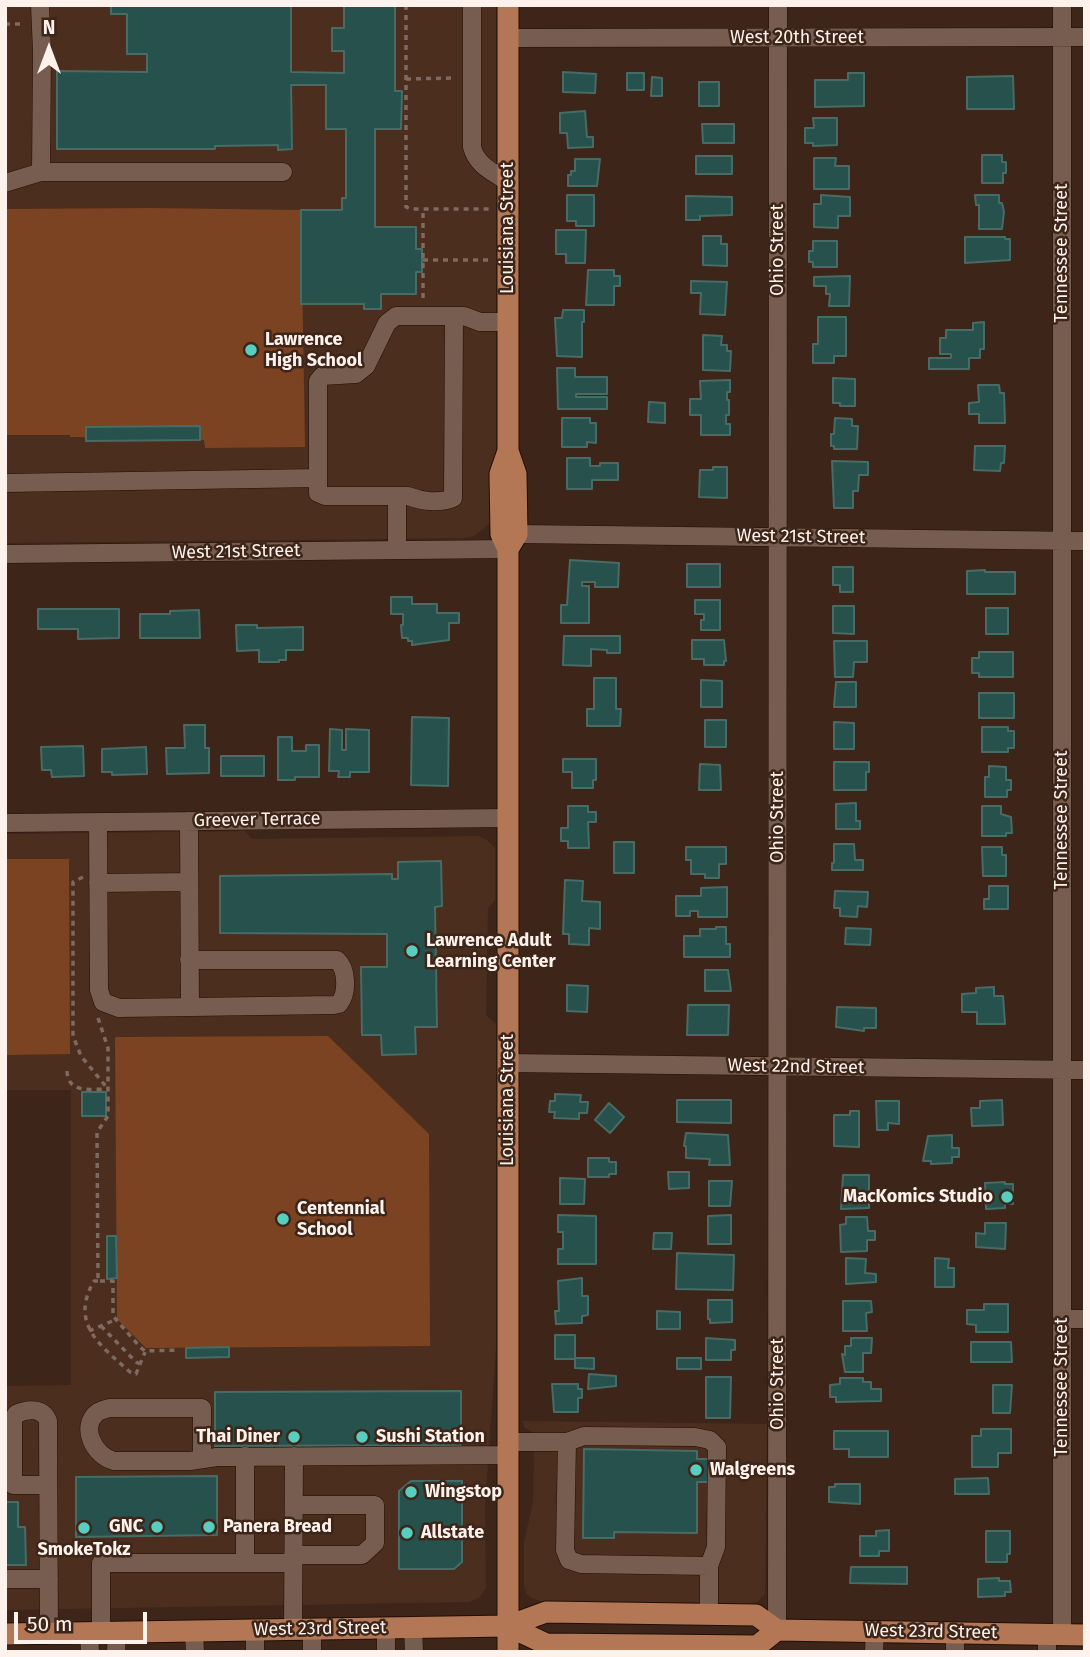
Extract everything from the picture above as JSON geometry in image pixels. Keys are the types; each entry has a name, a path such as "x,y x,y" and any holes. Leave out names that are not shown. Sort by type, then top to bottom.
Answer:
{"main road":[{"name":"Louisiana Street","path":"508,5 508,451 500,474 501,534 512,541 508,818 508,1652"},
{"name":"West 23rd Street","path":"5,1634 49,1634 103,1640 195,1641 255,1630 508,1626 547,1612 756,1615 778,1630 874,1630 955,1642 1052,1640 1085,1635"},
{"name":"West 23rd Street","path":"508,1626 546,1644 715,1649 757,1646 778,1630"}],"street":[{"path":"40,5 41,172"},
{"path":"472,5 474,157 508,182"},
{"name":"Ohio Street","path":"778,5 778,1630"},
{"name":"Tennessee Street","path":"1052,1640 1062,1319 1062,5"},
{"name":"West 20th Street","path":"508,38 1085,37"},
{"path":"5,183 41,172 283,172"},
{"path":"454,316 453,498 420,500 402,496 325,496 318,493 318,381 322,376 356,374 366,366 387,323 396,316 416,311 464,316 480,322 508,322"},
{"path":"5,483 318,478"},
{"path":"397,550 402,496"},
{"name":"West 21st Street","path":"5,554 397,550 512,541 778,537 1085,541"},
{"name":"Greever Terrace","path":"5,823 508,818"},
{"path":"189,821 190,1007"},
{"path":"98,822 99,990 103,1002 119,1008 334,1005 339,1004 344,996 344,968 337,960 189,960"},
{"path":"98,883 189,882"},
{"name":"West 22nd Street","path":"508,1063 1085,1070"},
{"path":"1062,1319 1085,1319"},
{"path":"202,1459 202,1408 109,1408 97,1412 92,1421 92,1443 97,1453 105,1459 152,1461 508,1449 567,1442 584,1436 695,1437 710,1440 717,1447 716,1547 709,1566 709,1614"},
{"path":"48,1485 9,1485 13,1421 16,1414 22,1411 39,1410 46,1414 48,1421 49,1634"},
{"path":"567,1442 565,1550 569,1560 581,1564 709,1566"},
{"path":"245,1456 245,1563"},
{"path":"294,1456 293,1559 302,1629 312,1652"},
{"path":"103,1640 101,1563 245,1563 362,1555 375,1543 375,1505 294,1505"},
{"path":"5,1579 49,1579"},
{"path":"386,1628 386,1652"},
{"path":"413,1628 414,1652"},
{"path":"255,1630 255,1652"},
{"path":"874,1630 874,1652"}],"path":[{"path":"406,5 406,207 494,209"},
{"path":"406,79 461,78"},
{"path":"416,311 423,260 423,209"},
{"path":"423,260 494,260"},
{"path":"83,866 83,877 73,882 74,1036 81,1056 108,1089"},
{"path":"95,1009 108,1048 108,1116 97,1132 98,1281"},
{"path":"67,1072 67,1079 74,1087 108,1089"},
{"path":"145,1351 136,1374 130,1372 91,1335 86,1321 88,1292 94,1281 113,1281 115,1320 145,1351 179,1350"},
{"path":"89,1331 115,1320"},
{"path":"101,1326 140,1364"}],"shaded area":[{"name":"Lawrence High School","path":"5,5 496,5 496,504 491,521 485,528 472,537 463,538 5,543"},
{"path":"5,209 301,210 305,447 205,448 204,440 86,441 86,437 70,435 5,435"},
{"name":"Centennial School","path":"245,831 252,839 478,836 495,848 495,900 488,908 486,1015 496,1024 496,1347 485,1509 486,1588 479,1598 469,1602 5,1610 5,1386 71,1385 71,1090 5,1090 5,834"},
{"path":"5,859 69,859 70,1054 5,1055"},
{"path":"328,1036 429,1134 430,1346 146,1348 117,1319 115,1037"},
{"path":"523,1421 767,1424 765,1594 750,1604 544,1602 531,1598 524,1586 524,1542 533,1502 534,1433 524,1427"}],"building":[{"path":"111,5 291,5 291,72 344,73 344,51 332,51 332,28 344,28 344,5 395,5 395,91 402,91 401,129 375,129 375,227 416,227 416,249 422,249 422,272 416,272 416,294 381,294 381,309 364,309 364,304 301,304 301,210 342,210 342,198 346,198 346,129 326,129 326,85 291,85 292,149 278,150 278,145 215,146 215,149 57,149 57,71 147,72 147,54 127,54 127,14 111,14"},
{"path":"563,72 596,74 595,93 563,92"},
{"path":"627,73 644,73 644,90 627,90"},
{"path":"848,73 864,73 864,106 815,107 815,80 848,80"},
{"path":"1013,76 1014,109 967,109 967,77"},
{"path":"652,77 662,78 662,96 651,96"},
{"path":"699,82 719,82 719,106 699,106"},
{"path":"585,111 587,137 593,137 593,147 568,148 567,133 560,133 560,113"},
{"path":"813,118 837,118 837,145 813,146 813,143 805,143 805,128 814,128"},
{"path":"702,124 734,124 734,143 703,143"},
{"path":"982,155 1002,155 1002,162 1006,162 1003,183 982,183"},
{"path":"696,156 732,156 732,174 696,174"},
{"path":"814,158 836,158 835,166 849,166 849,189 814,189"},
{"path":"575,159 600,159 597,186 568,186 568,175 575,171"},
{"path":"567,195 594,195 594,226 576,226 576,221 567,221"},
{"path":"821,195 850,197 850,216 838,216 838,228 814,227 814,204 821,204"},
{"path":"975,195 999,195 999,203 1002,203 1004,212 1002,229 979,229 979,205 976,205"},
{"path":"686,196 732,197 732,215 700,216 700,220 686,220"},
{"path":"556,230 586,230 585,263 566,263 566,254 556,254"},
{"path":"703,236 721,236 721,244 727,244 727,266 703,265"},
{"path":"965,237 1010,239 1010,260 965,263"},
{"path":"813,241 837,241 837,267 813,267 813,262 809,262 809,251 813,251"},
{"path":"588,270 614,270 614,276 620,276 620,286 614,286 614,305 586,305"},
{"path":"850,276 849,306 829,306 830,294 826,294 826,286 814,286 814,277"},
{"path":"691,281 727,282 725,315 700,314 701,293 691,293"},
{"path":"563,310 584,310 582,357 557,356 555,318 562,318"},
{"path":"818,317 846,317 846,356 834,356 834,363 813,363 813,344 818,344"},
{"path":"984,322 984,349 980,349 980,358 969,358 969,369 929,369 929,358 951,358 951,354 940,354 940,338 946,338 946,330 973,330 973,323"},
{"path":"703,335 722,336 721,345 727,345 727,351 731,351 730,371 703,370"},
{"path":"557,368 575,368 575,377 607,377 607,394 576,394 576,397 607,397 607,409 558,409"},
{"path":"833,378 855,379 855,406 833,403"},
{"path":"730,380 730,392 727,392 729,415 726,415 726,424 730,424 730,435 701,435 701,415 690,415 690,399 701,399 700,381"},
{"path":"978,385 999,385 1000,393 1004,393 1005,423 979,423 979,414 969,414 969,403 979,402"},
{"path":"649,402 665,403 665,423 648,422"},
{"path":"562,418 590,418 590,423 596,423 596,443 587,442 587,447 562,447"},
{"path":"835,418 852,419 852,426 858,426 857,449 834,449 834,446 831,446"},
{"path":"200,426 200,440 86,441 86,427"},
{"path":"975,446 1005,446 1004,463 1001,463 1000,471 974,470"},
{"path":"567,458 590,458 590,466 618,463 618,480 592,480 592,489 567,489"},
{"path":"832,461 868,462 868,475 859,475 858,491 853,491 853,508 834,508"},
{"path":"713,467 727,467 727,498 699,497 700,470 713,470"},
{"path":"570,560 619,563 618,587 595,587 595,582 582,582 582,586 589,586 589,623 561,623 561,605 567,605"},
{"path":"687,564 720,564 720,587 687,587"},
{"path":"833,567 853,567 853,592 840,592 840,585 833,585"},
{"path":"967,571 1015,572 1015,594 967,594"},
{"path":"391,597 412,597 412,604 437,604 437,613 459,613 459,623 449,623 449,640 412,645 408,638 402,638 403,614 391,614"},
{"path":"695,600 720,600 720,630 701,630 704,614 695,614"},
{"path":"833,606 854,606 854,634 833,633"},
{"path":"986,608 1008,608 1008,634 986,634"},
{"path":"38,609 119,609 119,638 78,639 78,629 38,629"},
{"path":"199,610 200,638 140,638 140,614"},
{"path":"236,625 257,625 257,628 303,627 303,650 286,650 286,660 279,662 259,662 259,650 237,651"},
{"path":"564,636 620,636 620,653 591,649 591,666 563,665"},
{"path":"692,640 724,640 724,665 704,665 704,659 692,659"},
{"path":"834,641 867,641 867,662 854,662 853,677 835,677"},
{"path":"979,652 1013,652 1013,677 979,677 979,673 972,673 972,658 979,658"},
{"path":"594,678 616,678 616,709 621,709 620,726 587,726 587,709 594,709"},
{"path":"701,680 722,681 722,707 701,707"},
{"path":"836,682 856,682 856,707 834,707"},
{"path":"979,693 1014,693 1014,718 979,718"},
{"path":"412,717 449,718 448,786 411,785"},
{"path":"705,720 726,720 726,747 705,747"},
{"path":"834,722 854,723 854,749 834,749"},
{"path":"184,725 205,725 209,773 167,774 166,748 185,748"},
{"path":"982,727 1008,727 1008,731 1014,731 1014,748 1008,748 1008,752 982,752"},
{"path":"330,729 342,730 342,750 346,750 346,729 369,730 369,772 350,772 350,777 338,777 339,771 329,771"},
{"path":"278,737 292,737 292,751 306,751 306,745 319,745 319,777 278,780"},
{"path":"83,746 84,776 52,777 51,770 42,770 41,747"},
{"path":"146,747 147,774 112,775 112,772 102,772 102,749"},
{"path":"221,756 264,756 264,776 221,776"},
{"path":"563,759 596,759 596,780 593,780 593,788 572,788 572,772 563,772"},
{"path":"834,762 869,762 866,790 834,790"},
{"path":"700,764 720,765 721,790 699,790"},
{"path":"989,766 1006,767 1006,780 1011,780 1011,790 1007,790 1007,797 985,797 985,777 989,777"},
{"path":"856,803 856,821 860,821 860,829 836,829 836,804"},
{"path":"568,806 588,806 588,812 596,812 596,822 588,822 589,848 568,848 568,841 561,841 561,828 568,828"},
{"path":"982,806 1001,806 1001,814 1011,817 1012,833 1006,833 1006,836 982,836"},
{"path":"614,842 634,842 634,873 614,873"},
{"path":"834,844 854,844 855,860 863,860 863,870 832,870"},
{"path":"686,847 726,847 726,864 719,864 719,878 691,874 691,860 686,860"},
{"path":"982,847 1002,847 1002,855 1006,855 1006,876 983,876"},
{"name":"Lawrence Adult Learning Center","path":"441,861 442,906 435,907 437,1027 415,1027 416,1054 382,1055 381,1035 362,1035 361,967 387,967 387,934 220,933 220,876 392,874 392,879 398,879 398,862"},
{"path":"565,880 583,881 582,901 600,902 600,929 589,928 589,945 569,944 569,934 563,934"},
{"path":"989,886 1008,886 1008,909 984,909 984,899 989,899"},
{"path":"727,887 727,917 698,917 698,911 690,911 690,916 676,916 676,896 701,896 701,888"},
{"path":"835,891 868,892 867,907 858,906 857,917 840,916 840,908 834,908"},
{"path":"726,927 726,944 730,944 730,957 684,957 684,936 700,936 700,929"},
{"path":"846,928 871,929 870,945 845,944"},
{"path":"705,970 728,970 731,991 705,991"},
{"path":"567,985 588,986 587,1012 567,1011"},
{"path":"994,987 994,996 1003,996 1005,1024 977,1024 977,1012 962,1012 962,994 976,993 976,988"},
{"path":"688,1005 729,1005 728,1035 687,1035"},
{"path":"837,1007 876,1008 876,1028 864,1028 864,1031 836,1027"},
{"path":"82,1092 106,1092 106,1116 82,1116"},
{"path":"555,1094 581,1095 580,1102 588,1102 587,1113 579,1113 579,1119 554,1118 555,1112 549,1112 550,1101 555,1101"},
{"path":"677,1100 731,1100 731,1123 677,1122"},
{"path":"1002,1100 1003,1125 972,1126 971,1108 980,1108 980,1101"},
{"path":"876,1101 899,1101 899,1124 888,1123 888,1130 877,1130"},
{"path":"609,1103 624,1117 610,1133 595,1120"},
{"path":"850,1111 859,1111 859,1147 834,1146 834,1115 850,1115"},
{"path":"686,1133 728,1135 730,1165 709,1165 710,1159 686,1158"},
{"path":"952,1135 952,1148 959,1148 959,1157 952,1157 952,1163 931,1164 931,1161 923,1161 928,1136"},
{"path":"588,1158 609,1158 609,1162 616,1162 616,1174 609,1174 609,1177 588,1177"},
{"path":"668,1172 689,1172 689,1188 669,1189"},
{"path":"843,1175 869,1175 869,1208 841,1209"},
{"path":"560,1178 585,1179 584,1204 560,1204"},
{"path":"709,1181 732,1181 730,1206 709,1206"},
{"path":"985,1183 1013,1184 1013,1204 1005,1204 1005,1208 986,1209"},
{"path":"558,1215 596,1216 596,1264 558,1264 558,1249 563,1249 563,1232 558,1232"},
{"path":"731,1215 731,1244 708,1244 708,1216"},
{"path":"846,1217 867,1217 868,1231 875,1231 875,1240 867,1240 867,1251 841,1252 840,1225 846,1224"},
{"path":"985,1223 1006,1223 1005,1249 976,1247 976,1233 985,1234"},
{"path":"654,1233 672,1233 671,1249 653,1249"},
{"path":"107,1236 116,1236 117,1278 107,1279"},
{"path":"677,1253 734,1255 733,1290 676,1289"},
{"path":"846,1258 866,1259 865,1273 876,1274 876,1282 846,1284"},
{"path":"935,1258 949,1259 948,1268 954,1268 954,1287 935,1287"},
{"path":"582,1278 582,1296 588,1296 588,1315 582,1316 582,1323 556,1324 555,1311 559,1311 558,1281"},
{"path":"708,1300 732,1300 732,1322 710,1323"},
{"path":"843,1301 871,1301 872,1312 866,1313 867,1331 843,1331"},
{"path":"984,1304 1008,1304 1008,1332 976,1332 976,1325 967,1324 967,1310 984,1310"},
{"path":"657,1311 680,1312 680,1329 657,1329"},
{"path":"555,1335 575,1335 575,1359 555,1359"},
{"path":"706,1338 735,1340 731,1360 706,1360"},
{"path":"851,1338 872,1338 871,1353 863,1353 863,1372 845,1372 842,1354 845,1355 845,1346 851,1346"},
{"path":"971,1342 1011,1342 1012,1362 971,1362"},
{"path":"229,1347 229,1357 186,1358 186,1348"},
{"path":"575,1358 594,1358 594,1369 575,1368"},
{"path":"677,1358 701,1358 701,1369 677,1369"},
{"path":"589,1374 616,1376 616,1386 588,1389"},
{"path":"706,1377 731,1377 730,1418 706,1418"},
{"path":"840,1378 863,1378 863,1382 871,1382 871,1389 881,1389 881,1401 836,1402 836,1397 830,1397 830,1385 840,1384"},
{"path":"552,1384 578,1384 578,1389 582,1389 582,1398 578,1398 578,1412 554,1412"},
{"path":"993,1385 1012,1385 1010,1413 993,1413"},
{"path":"461,1391 461,1445 215,1446 215,1392"},
{"path":"981,1429 1011,1429 1011,1453 998,1453 998,1467 972,1467 972,1436 981,1436"},
{"path":"834,1431 888,1431 888,1457 849,1457 849,1449 834,1449"},
{"name":"Walgreens","path":"584,1449 697,1451 697,1459 709,1459 709,1482 697,1482 697,1533 614,1532 614,1538 583,1538"},
{"path":"217,1476 217,1535 76,1537 76,1477"},
{"path":"988,1478 989,1494 955,1494 955,1479"},
{"path":"411,1481 462,1481 462,1562 454,1569 399,1569 399,1491"},
{"path":"835,1484 860,1484 860,1504 829,1502 829,1487 835,1487"},
{"path":"5,1502 18,1502 18,1527 25,1527 26,1565 5,1565"},
{"path":"889,1530 889,1551 879,1551 879,1556 860,1556 860,1536 876,1536 876,1531"},
{"path":"986,1531 1010,1531 1010,1554 1007,1554 1007,1562 986,1562"},
{"path":"851,1567 907,1567 907,1584 850,1583"},
{"path":"999,1578 999,1581 1010,1581 1011,1592 1005,1592 1005,1596 978,1597 978,1579"}],"place":[{"name":"Lawrence High School","path":"251,350"},
{"name":"Lawrence Adult Learning Center","path":"412,951"},
{"name":"MacKomics Studio","path":"1007,1197"},
{"name":"Centennial School","path":"283,1219"},
{"name":"Thai Diner","path":"294,1437"},
{"name":"Sushi Station","path":"362,1437"},
{"name":"Walgreens","path":"696,1470"},
{"name":"Wingstop","path":"411,1492"},
{"name":"GNC","path":"157,1527"},
{"name":"Panera Bread","path":"209,1527"},
{"name":"SmokeTokz","path":"84,1528"},
{"name":"Allstate","path":"407,1533"}]}
